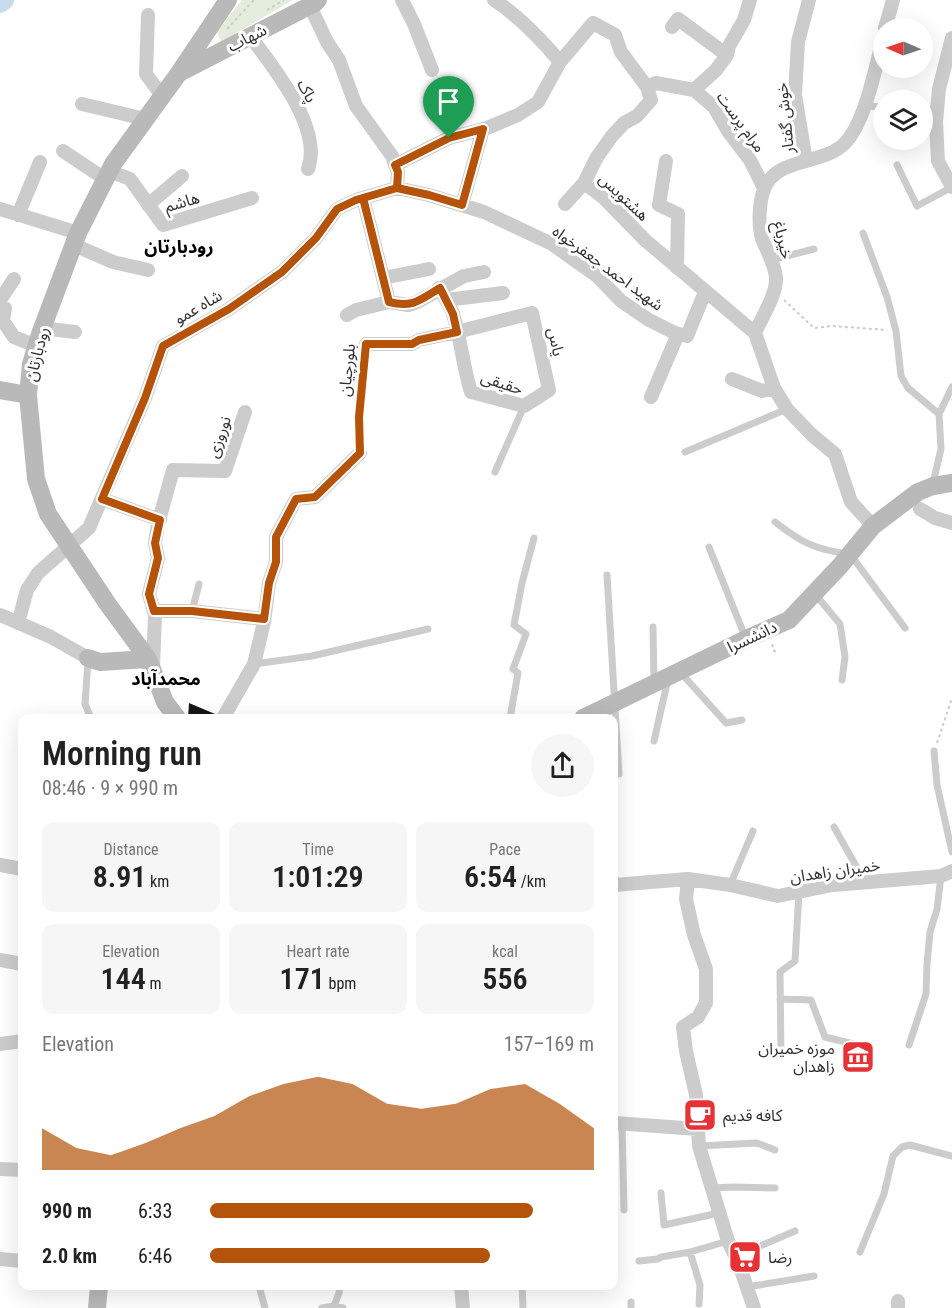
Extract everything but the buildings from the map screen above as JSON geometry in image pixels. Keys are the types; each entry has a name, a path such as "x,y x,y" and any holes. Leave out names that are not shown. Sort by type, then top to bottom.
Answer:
{"street":[{"name":"رودبارتان","path":"174,714 165,702 150,664 48,514 36,480 27,395 31,364 42,328 76,239 107,175 228,0"},
{"path":"402,0 432,70"},
{"path":"494,0 511,11 538,36 560,62"},
{"path":"694,90 716,70 727,55 729,46 744,20 750,0"},
{"name":"خوش گفتار","path":"806,161 795,95 798,42 809,0"},
{"path":"888,18 892,0"},
{"path":"317,2 327,42 339,60 356,106 392,156 398,172 397,188"},
{"name":"شهاب","path":"179,73 317,2"},
{"path":"148,15 146,74 162,96"},
{"path":"672,27 678,19 727,55"},
{"path":"395,165 449,138 518,116 538,102 560,62 593,23 615,35 621,52 647,87"},
{"path":"208,30 212,47 222,51"},
{"name":"پاک","path":"250,36 280,76 301,113 309,137 311,161 308,169"},
{"path":"952,38 939,89 936,122 938,161 952,187"},
{"path":"764,188 778,171 826,156 846,142 861,115 873,74"},
{"name":"مرام پرست","path":"647,87 656,83 694,90 714,108 750,160 764,188"},
{"name":"هشتویس","path":"647,87 651,100 636,117 624,123 612,136 597,157 584,183 604,198 676,268 754,333"},
{"path":"81,104 145,119"},
{"path":"462,205 483,129"},
{"name":"هاشم","path":"63,151 107,175 130,179 163,225 252,198"},
{"path":"666,161 659,205 678,214 676,268"},
{"path":"18,215 40,162"},
{"path":"148,205 182,176"},
{"path":"566,204 584,183"},
{"name":"شهید احمد جعفرخواه","path":"397,188 484,212 552,244 597,276 621,301 649,320 678,334"},
{"name":"شاه عمو","path":"18,623 27,590 38,573 89,528 145,398 163,346 229,309 282,272 316,238 337,209 397,188"},
{"name":"خیرباغ","path":"754,333 770,302 776,279 761,237 760,208 764,188"},
{"path":"363,198 389,302"},
{"path":"0,209 76,239 113,262 148,270"},
{"path":"383,278 429,269"},
{"path":"443,294 464,276 484,272"},
{"path":"0,300 14,279"},
{"path":"651,397 678,334 687,336 705,292"},
{"path":"347,315 356,310 389,302 408,305 443,294 503,293"},
{"name":"حقیقی","path":"443,294 453,314 471,392 524,406"},
{"path":"0,304 5,308 2,323 14,337 36,346"},
{"name":"یاس","path":"457,332 532,313 549,390 524,406"},
{"path":"42,328 75,332"},
{"path":"366,344 412,344 419,340 457,332"},
{"path":"754,333 774,388 787,409 812,435 835,454 851,502 873,526"},
{"path":"732,379 762,392 774,388"},
{"path":"0,390 27,395"},
{"name":"نوروزی","path":"150,664 155,615 149,594 158,558 155,543 173,470 225,471 245,412"},
{"path":"225,714 254,664 269,583 276,562 276,537 296,499 315,497 360,453"},
{"name":"دانشسرا","path":"593,714 789,620 873,526 918,492 933,486 952,483"},
{"path":"102,499 160,520"},
{"path":"920,509 935,518 952,523"},
{"path":"154,611 192,611 264,619"},
{"path":"0,615 100,662 150,664"},
{"path":"0,865 18,868"},
{"name":"خمیران زاهدان","path":"618,885 688,879 730,885 778,896 833,885 946,873"},
{"path":"688,879 686,899 694,935 706,969 706,1003 698,1017 683,1027 696,1095 699,1146 728,1240 754,1308"},
{"path":"0,960 18,963"},
{"path":"0,1044 18,1042"},
{"path":"618,1123 699,1129"},
{"path":"0,1169 18,1170"},
{"path":"0,1259 18,1261"},
{"path":"97,1308 99,1290"},
{"path":"461,1290 463,1308"}],"lane":[{"path":"864,106 873,106"},
{"path":"933,110 937,110"},
{"path":"897,165 917,206 952,187"},
{"path":"863,233 897,331 901,376 908,388 939,414"},
{"path":"771,260 814,249"},
{"path":"933,486 941,449 939,414 952,387"},
{"name":"حقیقی","path":"495,472 524,406"},
{"path":"685,452 787,409"},
{"path":"776,522 797,539 824,551 850,554 905,628"},
{"path":"511,714 518,673 513,669 526,634 514,625 534,538"},
{"path":"710,547 746,639"},
{"path":"607,575 615,714"},
{"path":"192,611 199,584"},
{"path":"814,593 840,624 845,657 842,681"},
{"path":"653,627 668,678 654,741"},
{"path":"254,664 312,656 429,629"},
{"path":"88,658 85,704 89,714"},
{"path":"668,678 726,723 742,720"},
{"path":"934,751 937,785 952,852"},
{"path":"618,760 619,774"},
{"path":"834,827 865,882"},
{"path":"730,885 753,831"},
{"path":"909,1045 927,994 930,932 946,873"},
{"path":"781,1055 780,972 795,961 799,892"},
{"path":"780,999 811,1000 825,1038 870,1048"},
{"path":"618,1123 624,1210"},
{"path":"699,1146 757,1143 775,1150"},
{"path":"860,1252 884,1194 893,1156 902,1147 910,1145 952,1156"},
{"path":"711,1188 776,1188"},
{"path":"660,1193 664,1225 719,1213"},
{"path":"735,1257 795,1231"},
{"path":"639,1261 690,1252 728,1240"},
{"path":"690,1252 700,1285 699,1304"},
{"path":"747,1287 814,1276"},
{"path":"260,1290 265,1308"},
{"path":"334,1306 339,1290"},
{"path":"522,1290 523,1308"},
{"path":"322,1308 334,1306 343,1308"}],"path":[{"path":"230,34 226,30 254,0"},
{"path":"266,11 284,0"},
{"path":"773,290 814,328 832,326 897,331"},
{"name":"بلورچیان","path":"360,453 359,417 366,344"},
{"path":"934,751 952,699"}],"green space":[{"path":"242,0 293,0 221,42 217,32"}],"waterway":[{"path":"0,3 4,0"}],"place":[{"name":"موزه خمیران زاهدان","path":"858,1057"},
{"name":"کافه قدیم","path":"700,1115"},
{"name":"رضا","path":"745,1257"}],"district":[{"name":"رودبارتان","path":"179,246"},
{"name":"محمدآباد","path":"166,678"}],"route":[{"path":"449,138 395,165 398,172 397,188 356,200 337,209 316,238 282,272 229,309 163,346 145,398 102,499 160,520 155,543 158,558 149,594 154,611 192,611 264,619 269,583 276,562 276,537 296,499 315,497 360,453 359,417 366,344 412,344 419,340 457,332 453,314 440,288 408,305 389,302 363,198 397,188 462,205 483,129 449,138"}]}
